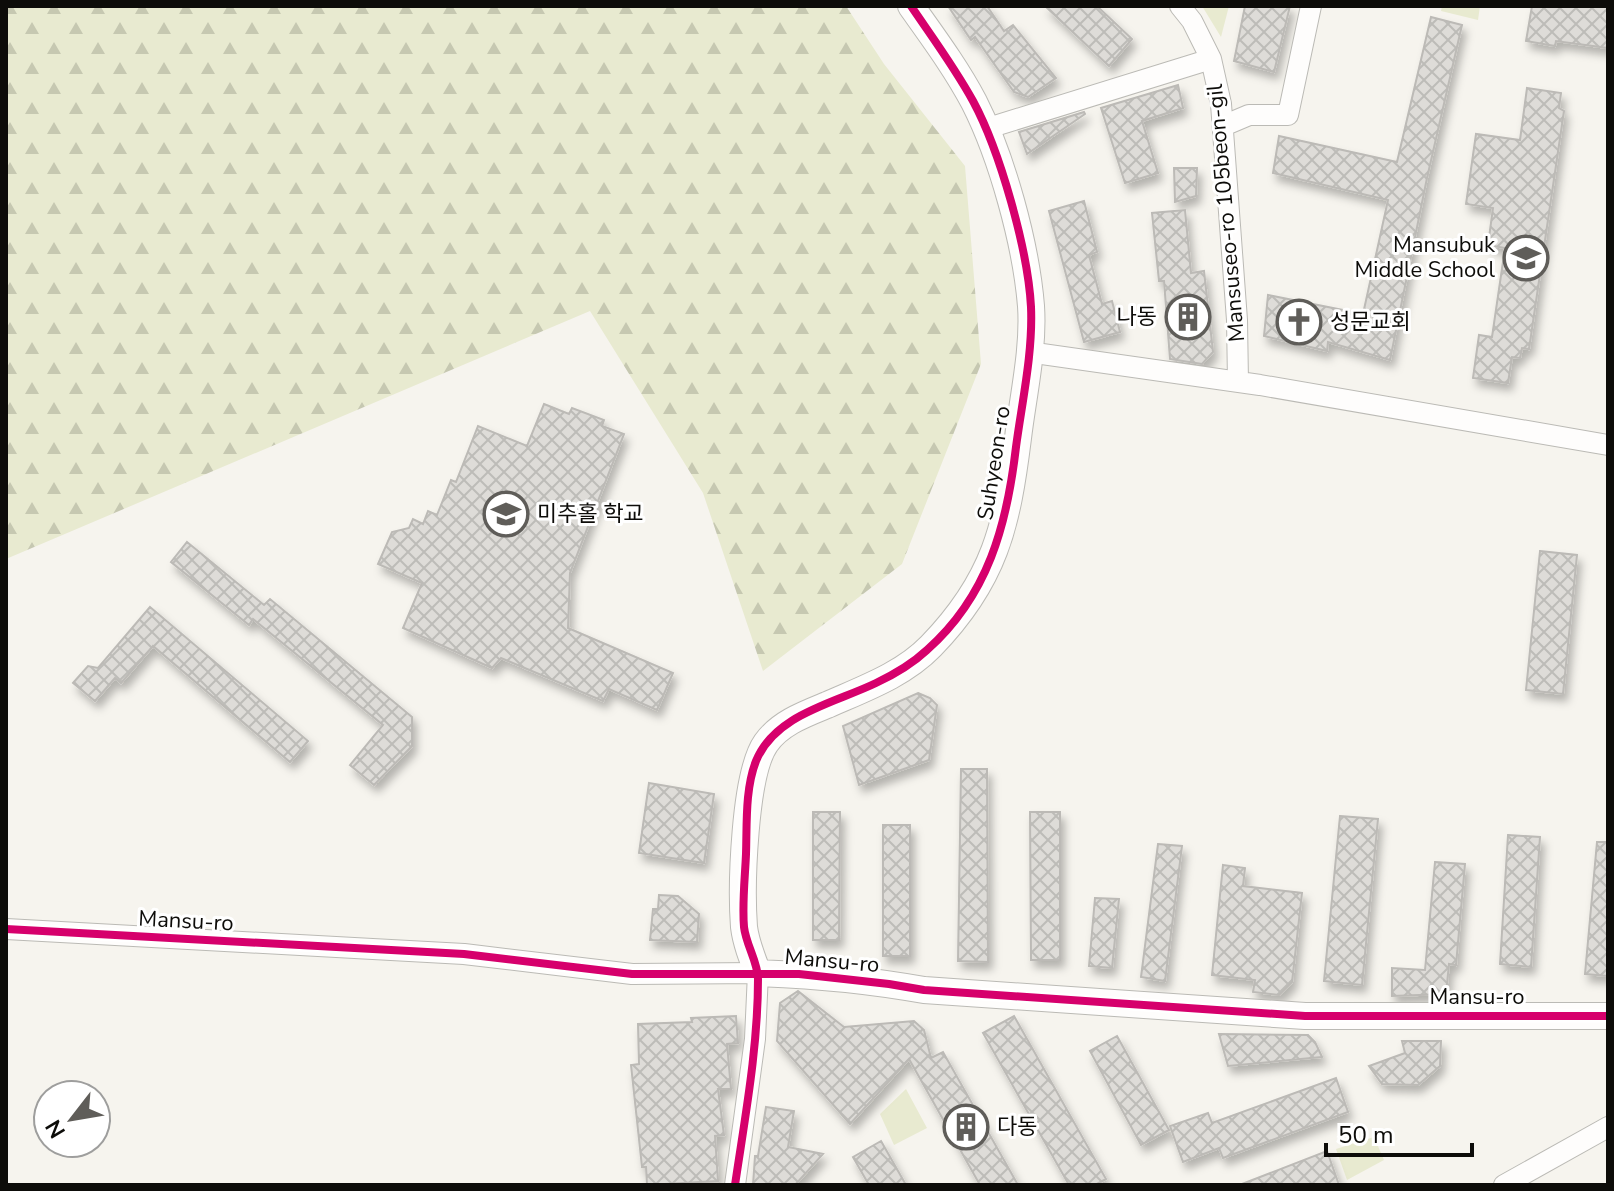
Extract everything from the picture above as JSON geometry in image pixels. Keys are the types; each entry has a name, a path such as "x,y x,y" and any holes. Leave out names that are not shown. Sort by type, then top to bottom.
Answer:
{"street":[{"name":"Suhyeon-ro","path":"758,973 744,930 743,907 749,790 755,762 775,732 790,722 876,683 907,666 929,649 984,578 1004,521 1011,490 1031,307 1023,256 1010,203 974,102 911,6"},
{"name":"Mansuseo-ro 105beon-gil","path":"1180,6 1192,21 1211,59 1219,91 1237,320 1238,382"},
{"path":"1223,126 1249,115 1288,115 1311,6"},
{"path":"985,129 1211,59"},
{"path":"1028,352 1238,382 1608,445"},
{"name":"Mansu-ro","path":"6,929 464,954 632,974 814,976 924,990 1305,1016 1608,1016"},
{"path":"735,1185 755,1039 758,973"},
{"path":"1504,1185 1608,1127"}],"green space":[{"path":"6,6 846,6 884,64 965,166 981,364 902,564 763,671 703,493 590,311 6,559"},
{"path":"1202,6 1229,6 1221,37"},
{"path":"1442,6 1480,6 1478,20 1441,11"},
{"path":"906,1089 927,1128 894,1145 880,1114"},
{"path":"1374,1137 1384,1160 1347,1180 1336,1149"}],"building":[{"path":"948,6 987,6 1004,31 1013,25 1056,78 1028,97 1014,92 975,37 971,40"},
{"path":"1045,6 1097,6 1132,39 1109,66"},
{"path":"1245,6 1290,6 1274,72 1234,61"},
{"path":"1532,6 1608,6 1608,48 1556,41 1555,46 1526,41"},
{"path":"1431,17 1462,25 1390,360 1328,342 1327,351 1264,336 1268,295 1363,314 1388,200 1273,173 1279,136 1397,162"},
{"path":"1178,85 1183,108 1142,121 1158,173 1125,183 1101,108"},
{"path":"1527,88 1561,93 1559,108 1564,111 1529,349 1522,348 1520,358 1512,357 1508,383 1473,378 1479,335 1492,337 1505,248 1488,245 1493,208 1466,204 1476,134 1520,140"},
{"path":"1085,114 1027,154 1019,132"},
{"path":"1174,168 1197,168 1196,196 1175,202"},
{"path":"1084,201 1097,252 1089,255 1102,304 1112,301 1120,332 1084,342 1049,211"},
{"name":"나동","path":"1185,210 1191,273 1204,271 1213,352 1202,364 1170,359 1164,281 1159,281 1152,213"},
{"name":"미추홀 학교","path":"544,404 569,414 572,408 604,420 602,426 624,434 570,573 568,628 673,673 657,710 609,689 603,701 501,658 492,668 403,628 422,583 378,564 392,532 409,528 413,519 423,524 428,511 437,515 451,480 456,482 478,426 527,446"},
{"path":"187,542 264,605 270,599 412,717 412,746 374,785 350,765 383,725 253,619 249,625 171,562"},
{"path":"1540,551 1577,555 1563,694 1526,690"},
{"path":"150,607 308,741 290,762 153,646 121,683 115,678 95,701 73,683 88,666 98,668"},
{"path":"918,693 937,705 929,760 859,785 843,726"},
{"path":"961,769 987,769 988,962 958,961"},
{"path":"649,783 714,794 704,863 639,853"},
{"path":"813,812 840,812 839,940 813,940"},
{"path":"1030,812 1060,812 1060,960 1031,960"},
{"path":"1340,816 1378,819 1362,985 1324,981"},
{"path":"883,825 910,825 910,956 883,956"},
{"path":"1508,835 1540,837 1531,967 1500,964"},
{"path":"1597,842 1608,842 1608,976 1585,974"},
{"path":"1158,844 1182,846 1165,981 1141,977"},
{"path":"1435,862 1465,864 1456,965 1449,964 1446,994 1392,996 1392,968 1425,970"},
{"path":"1223,865 1245,868 1243,886 1302,893 1292,982 1279,995 1253,992 1255,980 1212,975"},
{"path":"659,895 678,896 699,914 697,942 650,940 653,909 658,909"},
{"path":"1095,898 1119,899 1112,968 1089,966"},
{"path":"798,991 844,1027 914,1021 924,1030 931,1058 943,1052 1018,1185 980,1185 909,1059 850,1124 777,1041 780,1003"},
{"path":"736,1016 738,1043 727,1044 731,1089 718,1089 724,1135 715,1136 718,1181 647,1185 646,1167 642,1167 631,1065 639,1064 638,1024 692,1022 691,1018"},
{"path":"1014,1016 1106,1179 1095,1185 1069,1185 983,1033"},
{"path":"1219,1034 1308,1035 1322,1057 1228,1066"},
{"path":"1117,1036 1169,1130 1141,1145 1090,1051"},
{"path":"1402,1041 1441,1041 1440,1066 1418,1085 1382,1084 1369,1066 1405,1053"},
{"path":"1336,1078 1348,1112 1223,1158 1219,1148 1183,1162 1170,1126 1208,1113 1212,1123"},
{"path":"766,1107 794,1111 788,1147 823,1154 795,1185 753,1185 755,1156 758,1156"},
{"path":"881,1141 906,1185 869,1185 853,1157"},
{"path":"1327,1151 1339,1185 1242,1185 1242,1184"}],"cycle path":[{"path":"735,1185 756,1031 757,973 745,934 743,909 748,795 756,761 765,745 792,721 897,672 921,655 948,629 980,583 991,558 1012,476 1030,342 1031,307 1018,230 993,146 973,101 911,6"},
{"path":"6,929 464,954 632,974 799,974 924,990 1305,1016 1608,1016"}],"place":[{"name":"Mansubuk Middle School","path":"1526,258"},
{"name":"나동","path":"1188,317"},
{"name":"성문교회","path":"1299,322"},
{"name":"미추홀 학교","path":"506,514"},
{"name":"다동","path":"966,1127"}]}
